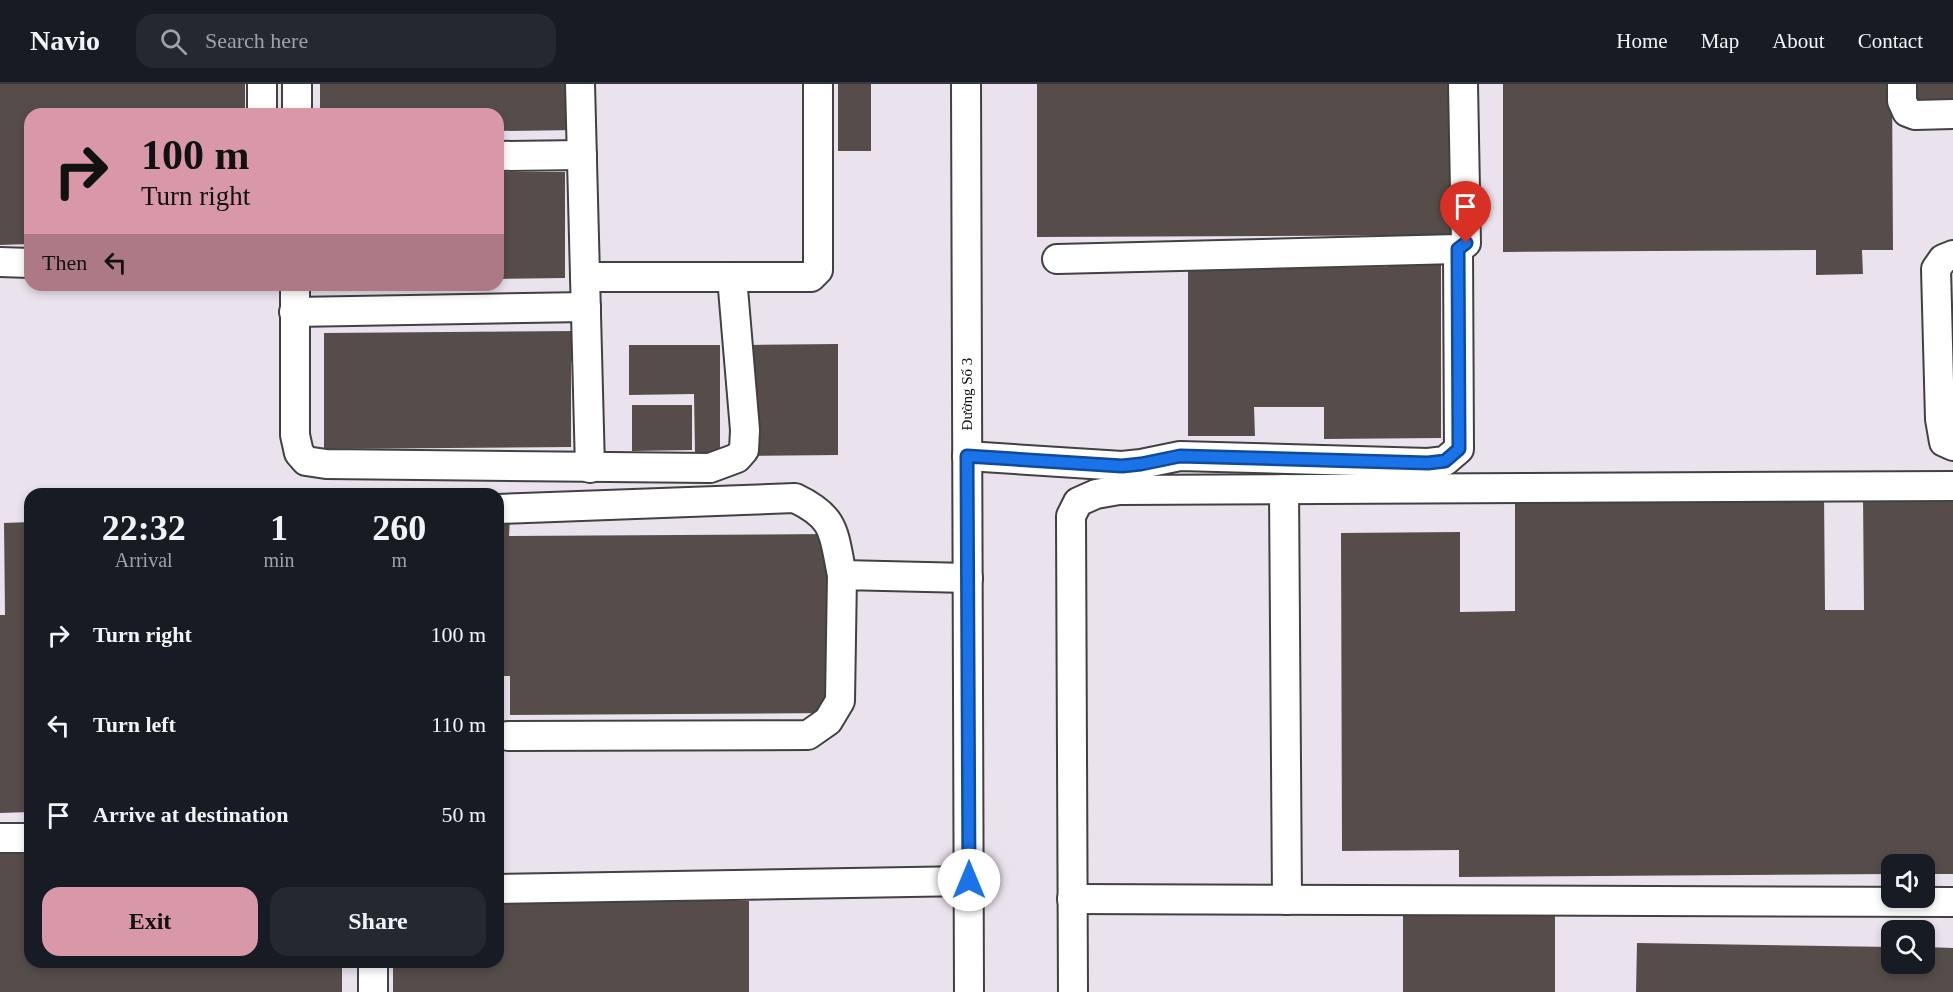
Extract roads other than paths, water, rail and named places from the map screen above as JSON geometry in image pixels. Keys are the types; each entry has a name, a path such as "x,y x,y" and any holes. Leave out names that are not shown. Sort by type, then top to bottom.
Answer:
{"street":[{"path":"262,84 262,108"},
{"path":"297,84 297,108"},
{"path":"580,84 590,468"},
{"path":"585,277 811,277 818,270 818,84"},
{"name":"Đường Số 3","path":"966,84 969,992"},
{"path":"1057,259 1458,249 1466,243 1464,84"},
{"path":"1902,84 1902,101 1907,112 1915,115 1953,114"},
{"path":"504,156 582,155"},
{"path":"967,456 1122,466 1180,456 1428,463 1445,461 1459,449 1458,249"},
{"path":"1953,255 1943,259 1936,269 1940,419 1944,442 1953,446"},
{"path":"0,262 24,263"},
{"path":"586,307 295,298 295,435 299,453 306,461 326,464 590,468 710,468 737,458 744,450 745,430 732,277"},
{"path":"1073,992 1071,516 1078,502 1096,494 1119,490 1953,486"},
{"path":"1284,489 1287,900"},
{"path":"504,509 795,498 813,507 825,518 833,531 842,575 840,702 828,721 808,735 508,736"},
{"path":"842,575 968,578"},
{"path":"0,838 24,838"},
{"path":"504,889 969,880"},
{"path":"1072,899 1953,902"},
{"path":"373,968 373,992"}]}
